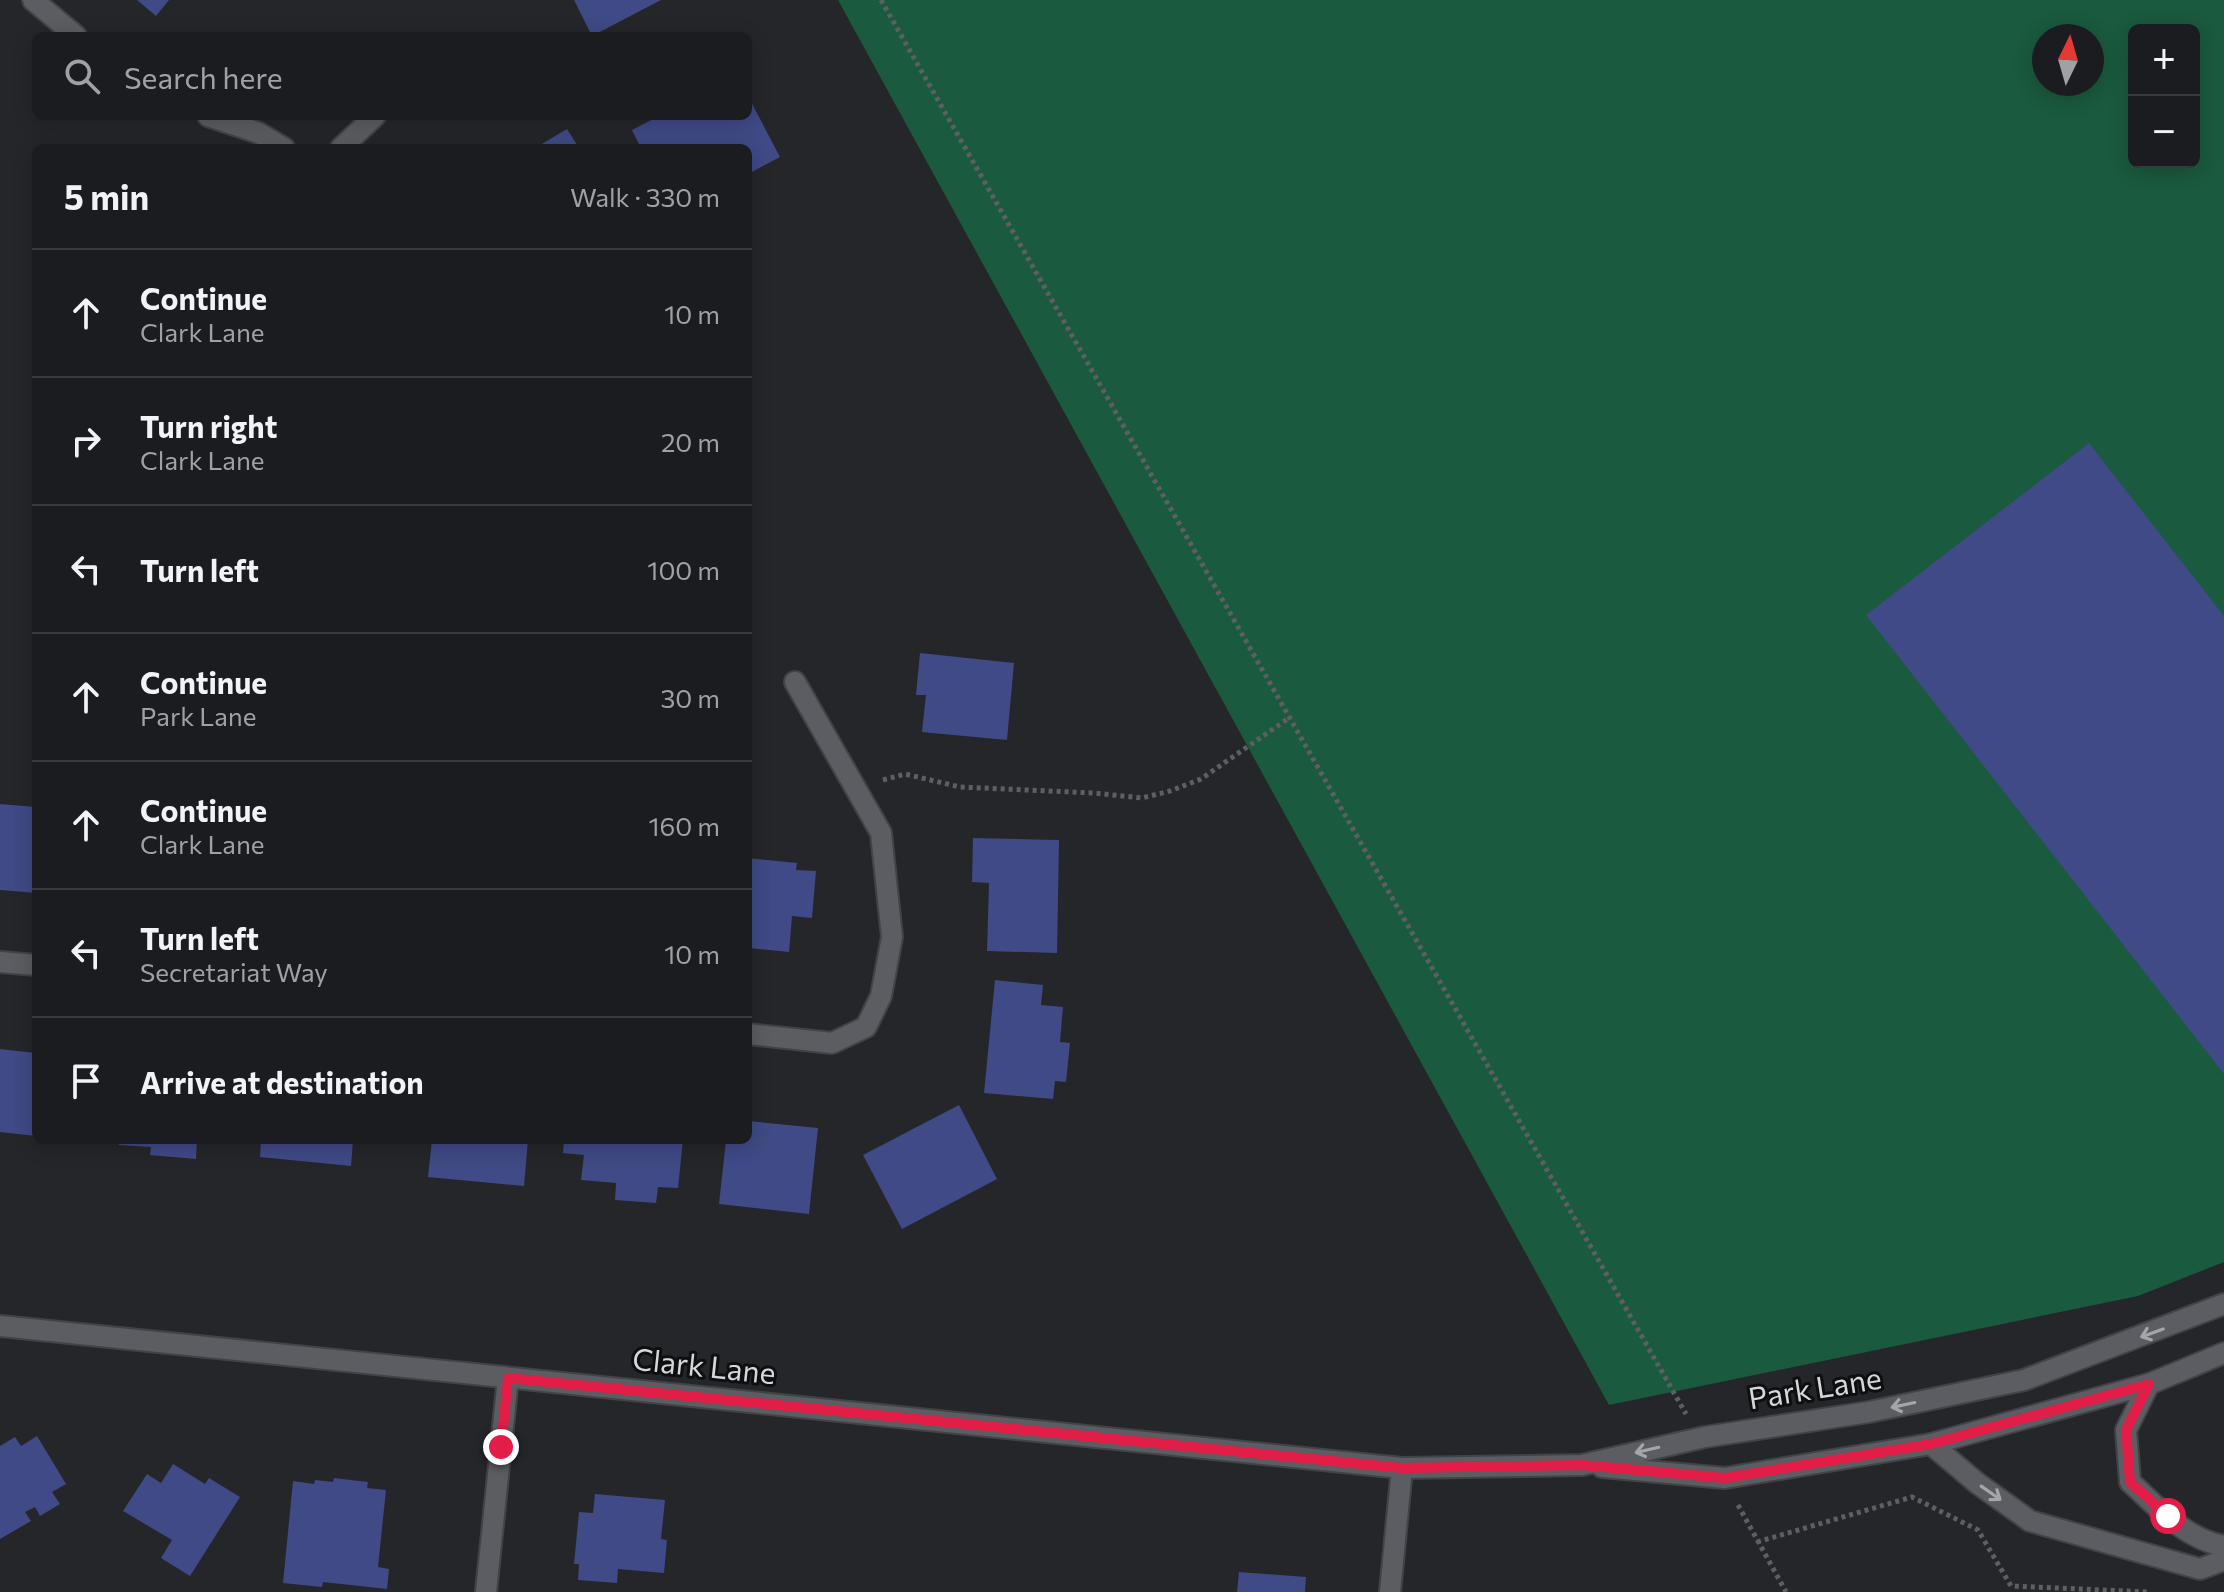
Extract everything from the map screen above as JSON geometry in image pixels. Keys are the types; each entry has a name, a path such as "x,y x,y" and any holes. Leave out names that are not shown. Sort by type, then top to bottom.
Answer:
{"street":[{"path":"33,0 71,32"},
{"path":"220,120 259,133 277,144"},
{"path":"345,144 371,120"},
{"path":"752,1034 832,1043 866,1027 881,996 892,937 881,833 795,682"},
{"path":"0,962 32,965"},
{"name":"Park Lane","path":"1402,1468 1582,1465 1705,1437 1869,1412 2024,1380 2224,1304"},
{"name":"Clark Lane","path":"0,1326 1402,1468"},
{"path":"1582,1465 1725,1478 1931,1444 2149,1384 2224,1353"},
{"path":"486,1592 508,1378"},
{"path":"2149,1384 2126,1430 2130,1482 2202,1542 2224,1546"},
{"path":"1931,1444 1977,1483 2030,1521 2200,1569 2224,1560"},
{"path":"1390,1592 1402,1468"}],"path":[{"path":"881,0 1682,1409"},
{"path":"859,793 905,774 960,787 1142,798 1201,779 1289,718"},
{"path":"1757,1542 1912,1497 1978,1530 2013,1589 2148,1592"},
{"path":"1741,1513 1786,1592"}],"green space":[{"path":"838,0 2224,0 2224,1262 2138,1296 1609,1405"}],"building":[{"path":"137,0 169,0 156,16"},
{"path":"574,0 661,0 600,32 590,32"},
{"path":"752,104 780,157 752,172 752,144 639,144 632,130 651,120 752,120"},
{"path":"567,129 576,144 542,144"},
{"path":"2089,443 2224,616 2224,1074 1866,615"},
{"path":"920,653 1014,663 1007,740 922,732 926,695 916,695"},
{"path":"0,804 32,807 32,893 0,890"},
{"path":"973,838 1059,840 1057,953 987,951 989,883 972,882"},
{"path":"752,858 797,863 796,870 816,871 812,918 792,916 789,952 752,948"},
{"path":"995,980 1043,985 1041,1005 1063,1007 1060,1042 1070,1043 1066,1082 1055,1081 1053,1099 984,1093"},
{"path":"0,1049 32,1053 32,1136 0,1132"},
{"path":"959,1105 997,1179 902,1229 863,1155"},
{"path":"752,1121 818,1128 809,1214 719,1204 726,1144 752,1144"},
{"path":"197,1144 196,1159 150,1155 151,1147 119,1145"},
{"path":"261,1144 353,1144 351,1166 260,1157"},
{"path":"432,1144 528,1144 524,1186 428,1177"},
{"path":"564,1144 683,1144 678,1188 658,1187 656,1203 615,1200 616,1183 581,1180 584,1155 563,1153"},
{"path":"37,1436 66,1484 52,1492 60,1504 40,1516 35,1507 25,1512 31,1521 0,1539 0,1446 15,1437 21,1446"},
{"path":"173,1464 205,1484 209,1478 240,1497 190,1576 161,1558 172,1540 123,1511 147,1474 161,1483"},
{"path":"334,1478 368,1482 367,1488 386,1490 378,1567 389,1569 387,1589 323,1582 322,1587 283,1583 293,1481 314,1484 315,1480 333,1482"},
{"path":"595,1494 665,1500 661,1539 667,1540 664,1573 618,1569 617,1583 578,1580 579,1564 574,1564 579,1512 593,1513"},
{"path":"1239,1572 1306,1577 1305,1592 1237,1592"}],"route":[{"path":"501,1447 508,1378 1402,1468 1582,1465 1725,1478 1931,1444 2149,1384 2126,1430 2130,1482 2168,1516"}]}
